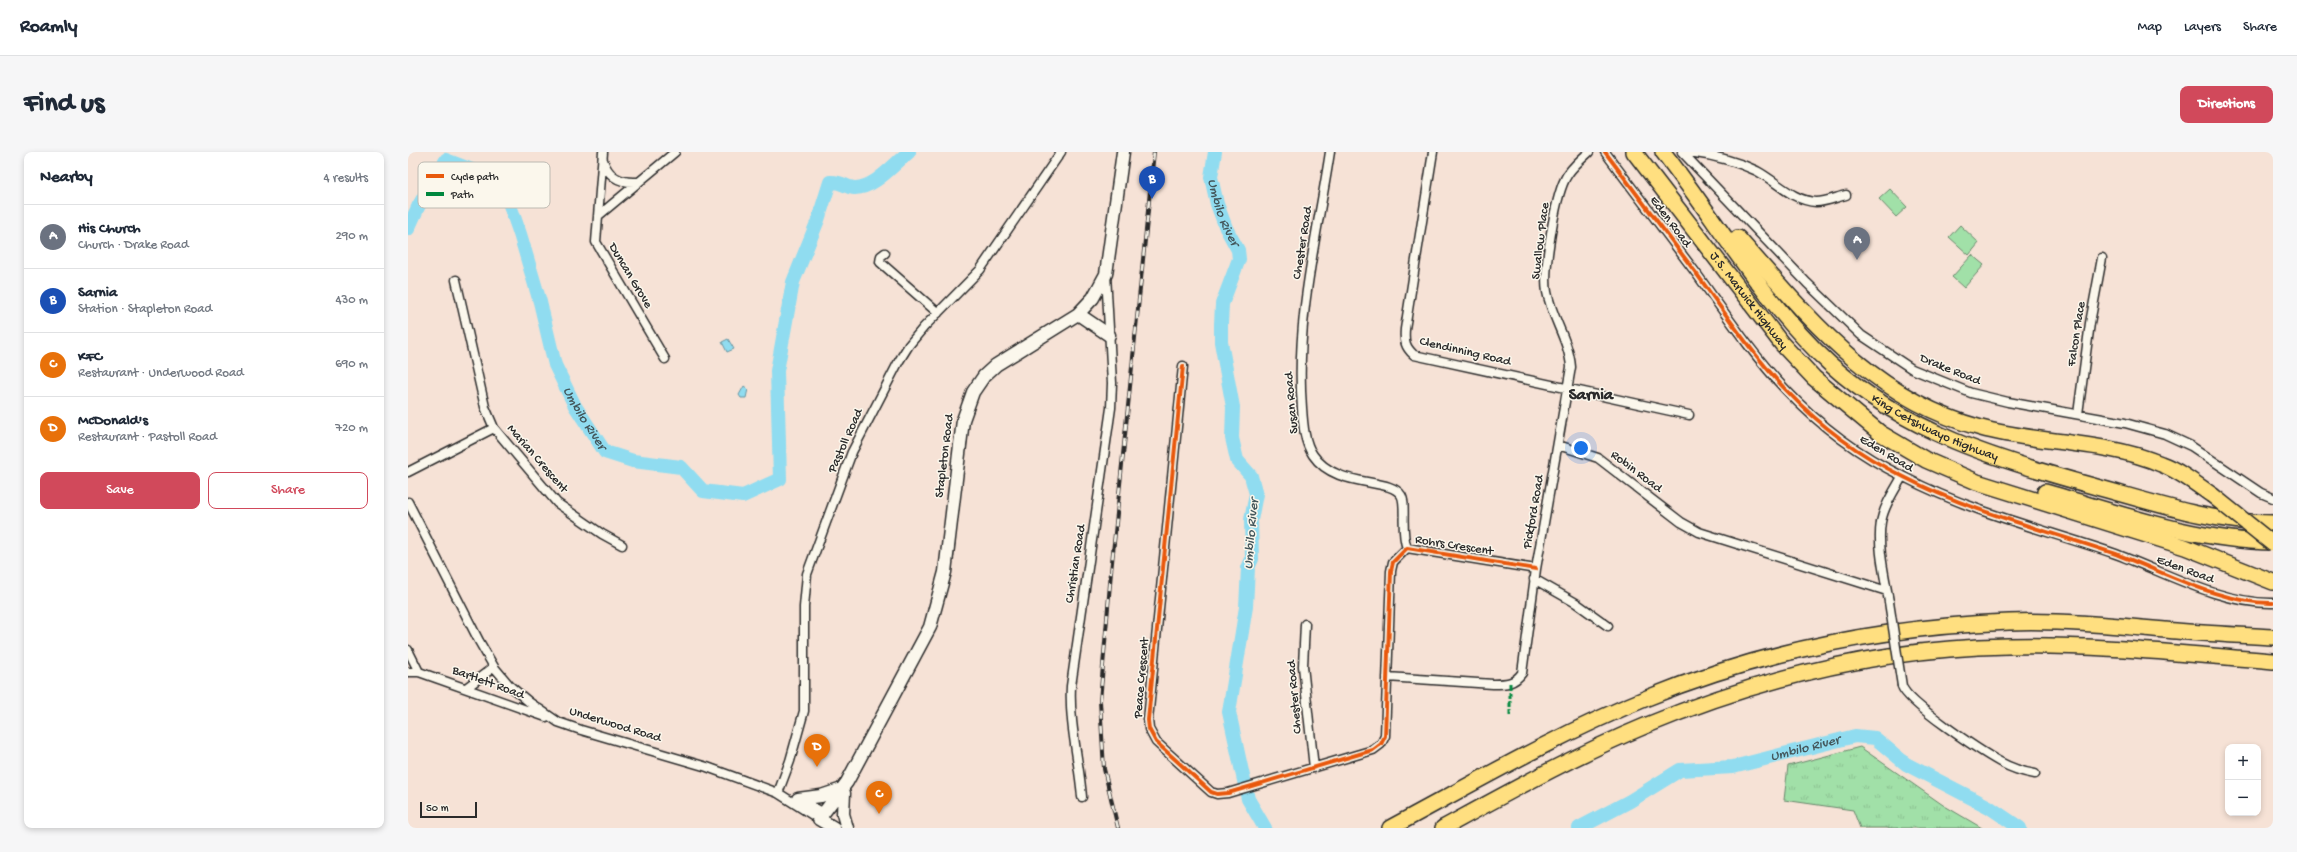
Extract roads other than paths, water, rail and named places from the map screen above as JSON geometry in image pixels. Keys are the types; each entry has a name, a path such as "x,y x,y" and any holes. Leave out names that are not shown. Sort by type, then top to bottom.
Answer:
{"highway":[{"path":"1663,152 1688,184 1811,321 1847,356 1892,389 1937,412 1980,428 2036,440 2107,449 2146,458 2177,472 2212,495 2273,543"},
{"name":"J.S. Marwick Highway","path":"1634,153 1782,344 1814,378 1864,417"},
{"name":"King Cetshwayo Highway","path":"1688,184 1767,293 1813,347 1853,383 1904,417 1976,451 2021,466 2203,515 2273,523"},
{"path":"1864,417 1880,432 1904,448 1978,482 2185,547 2273,582"},
{"name":"King Cetshwayo Highway","path":"1864,417 1971,470 2198,534 2233,540 2273,543"},
{"path":"1390,828 1577,730 1646,698 1753,661 1819,645 1872,635 1926,628 2009,622 2070,622 2273,637"},
{"path":"1443,828 1543,774 1644,726 1746,688 1825,668 1880,657 1939,650 2008,646 2076,646 2273,661"}],"main road":[{"name":"Stapleton Road","path":"827,821 930,627 945,572 963,420 972,392 984,376 996,365 1078,314 1093,298 1106,274 1123,152"},
{"path":"1078,314 1109,335"},
{"path":"798,799 821,796 844,788 843,814 846,828"},
{"name":"Underwood Road","path":"827,821 846,828"}],"street":[{"path":"598,216 637,182 676,152"},
{"name":"Pastoll Road","path":"780,794 803,719 804,607 807,574 852,452 899,361 924,327 980,270 1062,152"},
{"name":"Chester Road","path":"1301,337 1315,236 1330,152"},
{"name":"Clendinning Road","path":"1433,152 1405,329 1406,346 1414,355 1568,387 1689,415"},
{"name":"Swallow Place","path":"1568,387 1570,361 1547,292 1546,271 1560,189 1569,172 1589,152"},
{"name":"Eden Road","path":"1605,152 1755,354 1786,390 1838,436 1902,477 1963,505 2114,554 2230,597 2251,602 2273,603"},
{"name":"Drake Road","path":"1682,152 1807,283 1861,334 1912,369 1971,393 2008,402 2078,414 2149,429 2178,440 2209,457 2261,493 2273,498"},
{"path":"1689,152 1717,157 1756,170 1794,196 1808,201 1817,202 1846,195"},
{"path":"603,155 609,172 614,178 620,181 637,182"},
{"name":"Duncan Grove","path":"603,155 596,237 599,249 665,358"},
{"path":"885,253 881,256 880,262 938,313"},
{"name":"Falcon Place","path":"2078,414 2090,323 2102,258"},
{"name":"Christian Road","path":"1082,797 1080,766 1071,716 1071,686 1110,421 1112,383 1106,274"},
{"name":"Marian Crescent","path":"456,280 485,407 494,428 558,503 602,534 622,545"},
{"name":"Susan Road","path":"1301,337 1300,377 1304,425 1312,453 1319,462 1335,474 1397,490 1403,498 1402,529 1407,548"},
{"name":"Peace Crescent","path":"1183,366 1148,720 1149,729 1156,742 1207,789 1217,794 1228,793 1373,750 1381,744 1385,736 1387,677"},
{"name":"Pickford Road","path":"1387,677 1493,684 1510,684 1517,680 1524,664 1534,578 1568,387"},
{"name":"Marian Crescent","path":"408,472 494,428"},
{"name":"Robin Road","path":"1558,445 1598,458 1693,529 1723,541 1817,568 1887,591"},
{"name":"Eden Road","path":"1902,477 1884,510 1881,522 1881,548 1902,686 1905,694 1922,708 1991,757 2012,768 2035,774"},
{"name":"Underwood Road","path":"408,502 479,641 494,667 510,686 558,722 707,767 780,794 798,799 827,821"},
{"name":"Rohrs Crescent","path":"1387,677 1391,571 1393,562 1407,548 1536,569"},
{"path":"1534,578 1576,603 1608,626"},
{"name":"Chester Road","path":"1305,624 1303,666 1314,768"},
{"path":"408,650 419,672"},
{"path":"466,688 494,667"},
{"name":"Bartlett Road","path":"408,672 419,672 558,722"},
{"name":"Underwood Road","path":"780,794 827,821"}],"water":[{"path":"728,339 734,349 727,352 722,342"},
{"path":"744,386 748,389 746,398 741,398 739,395"}],"waterway":[{"name":"Umbilo River","path":"511,208 540,302 555,365 575,406 605,452 633,461 681,467 703,491 743,496 780,479 777,371 793,282 818,220 830,182 837,182 854,188 869,184 883,175 909,152"},
{"name":"Umbilo River","path":"1215,152 1211,177 1217,204 1226,228 1238,250 1239,259 1222,304 1221,324 1221,342 1233,407 1232,438 1237,460 1251,476 1256,494 1251,520 1252,559 1248,568 1246,607 1229,712 1248,799 1265,828"},
{"name":"Umbilo River","path":"445,162 446,160 451,162"},
{"name":"Umbilo River","path":"408,229 418,207"},
{"name":"Umbilo River","path":"1579,828 1630,801 1680,770 1733,767 1855,736 1875,738 1906,764 1989,807 2020,828"}],"railway":[{"path":"1118,828 1104,769 1100,701 1111,572 1154,152"}],"place":[{"name":"Sarnia","path":"1152,199"},
{"name":"His Church","path":"1857,260"},
{"name":"McDonald's","path":"817,767"},
{"name":"KFC","path":"879,814"}],"district":[{"name":"Sarnia","path":"1591,396"}]}
